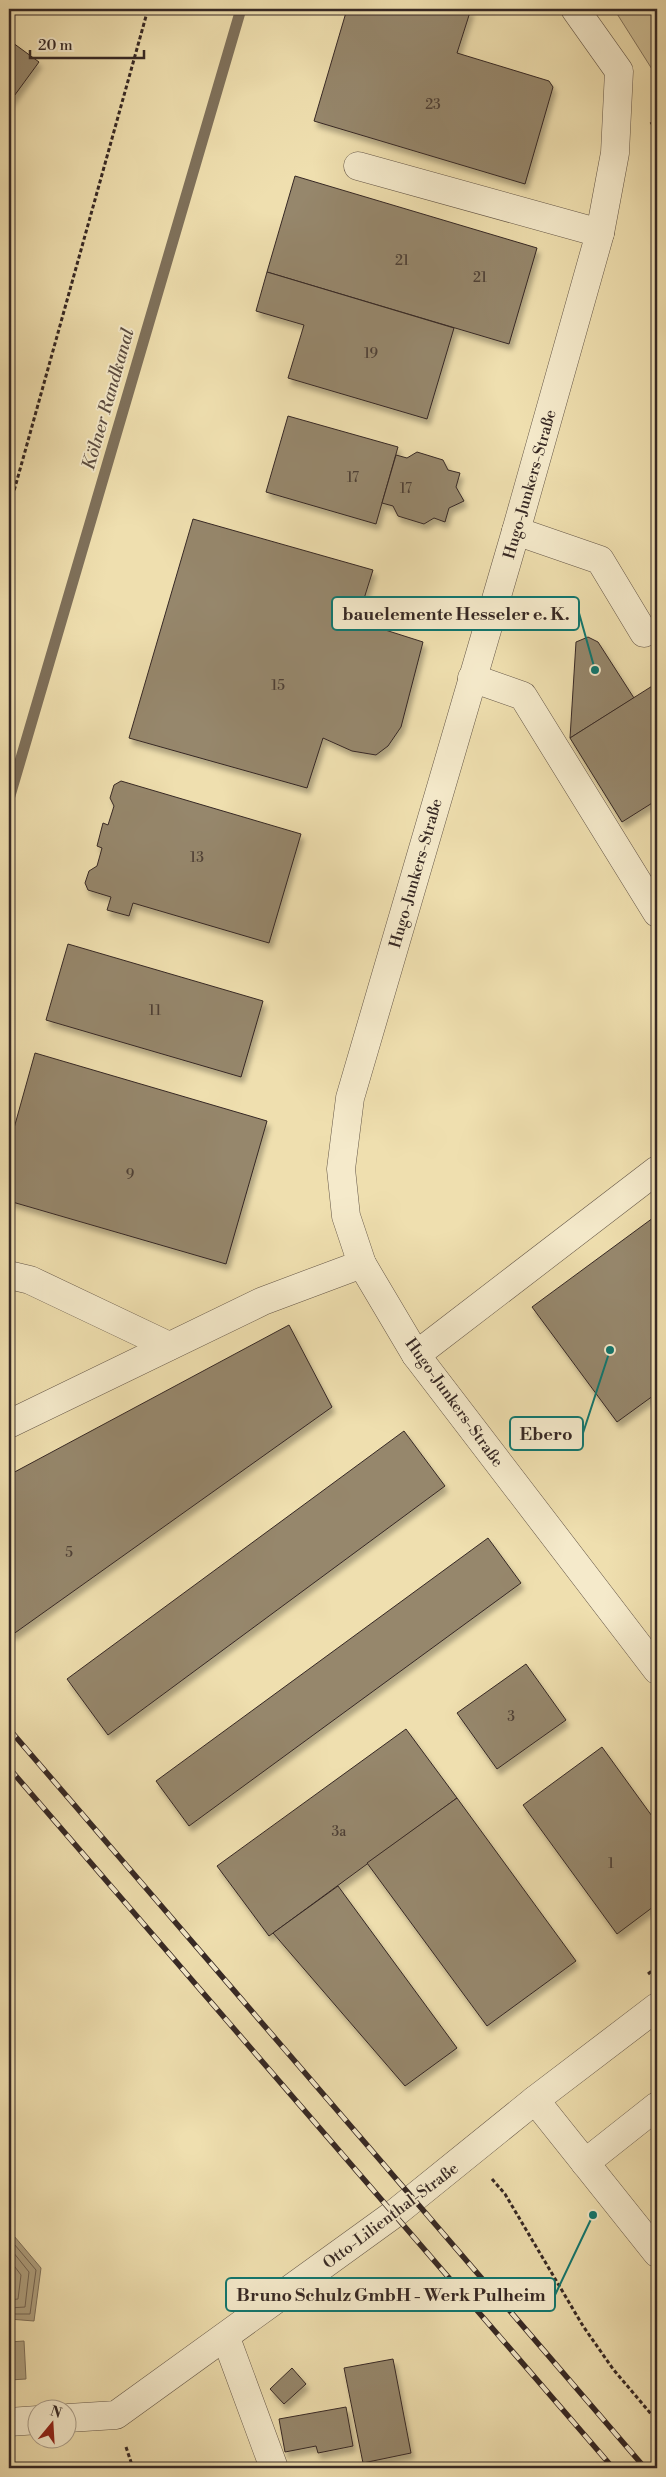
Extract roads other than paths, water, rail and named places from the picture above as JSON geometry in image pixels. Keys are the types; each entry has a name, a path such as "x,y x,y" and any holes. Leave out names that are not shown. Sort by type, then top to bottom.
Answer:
{"street":[{"name":"Hugo-Junkers-Straße","path":"575,9 619,71 614,153 600,233 516,531 350,1098 341,1169 346,1216 362,1264 416,1355 657,1670"},
{"path":"358,166 600,233"},
{"path":"516,531 600,560 644,632"},
{"path":"472,678 523,696 657,913"},
{"path":"416,1355 657,1170"},
{"path":"9,1424 263,1301 362,1264"},
{"path":"9,1275 30,1280 169,1346"},
{"name":"Otto-Lilienthal-Straße","path":"78,2417 116,2415 226,2338 394,2214 535,2100 657,2007"},
{"path":"535,2100 657,2253"},
{"path":"585,2163 657,2106"},
{"path":"226,2338 274,2468"},
{"path":"9,2422 28,2421"}],"water":[{"path":"9,2230 41,2268 34,2321 9,2319"},
{"path":"24,2341 26,2379 9,2380 9,2342"}],"waterway":[{"name":"Kölner Randkanal","path":"9,799 241,9"}],"railway":[{"path":"9,1729 645,2468"},
{"path":"9,1768 613,2468"}],"place":[{"name":"bauelemente Hesseler e. K.","path":"595,670"},
{"name":"Ebero","path":"610,1350"},
{"name":"Bruno Schulz GmbH - Werk Pulheim","path":"593,2215"}]}
